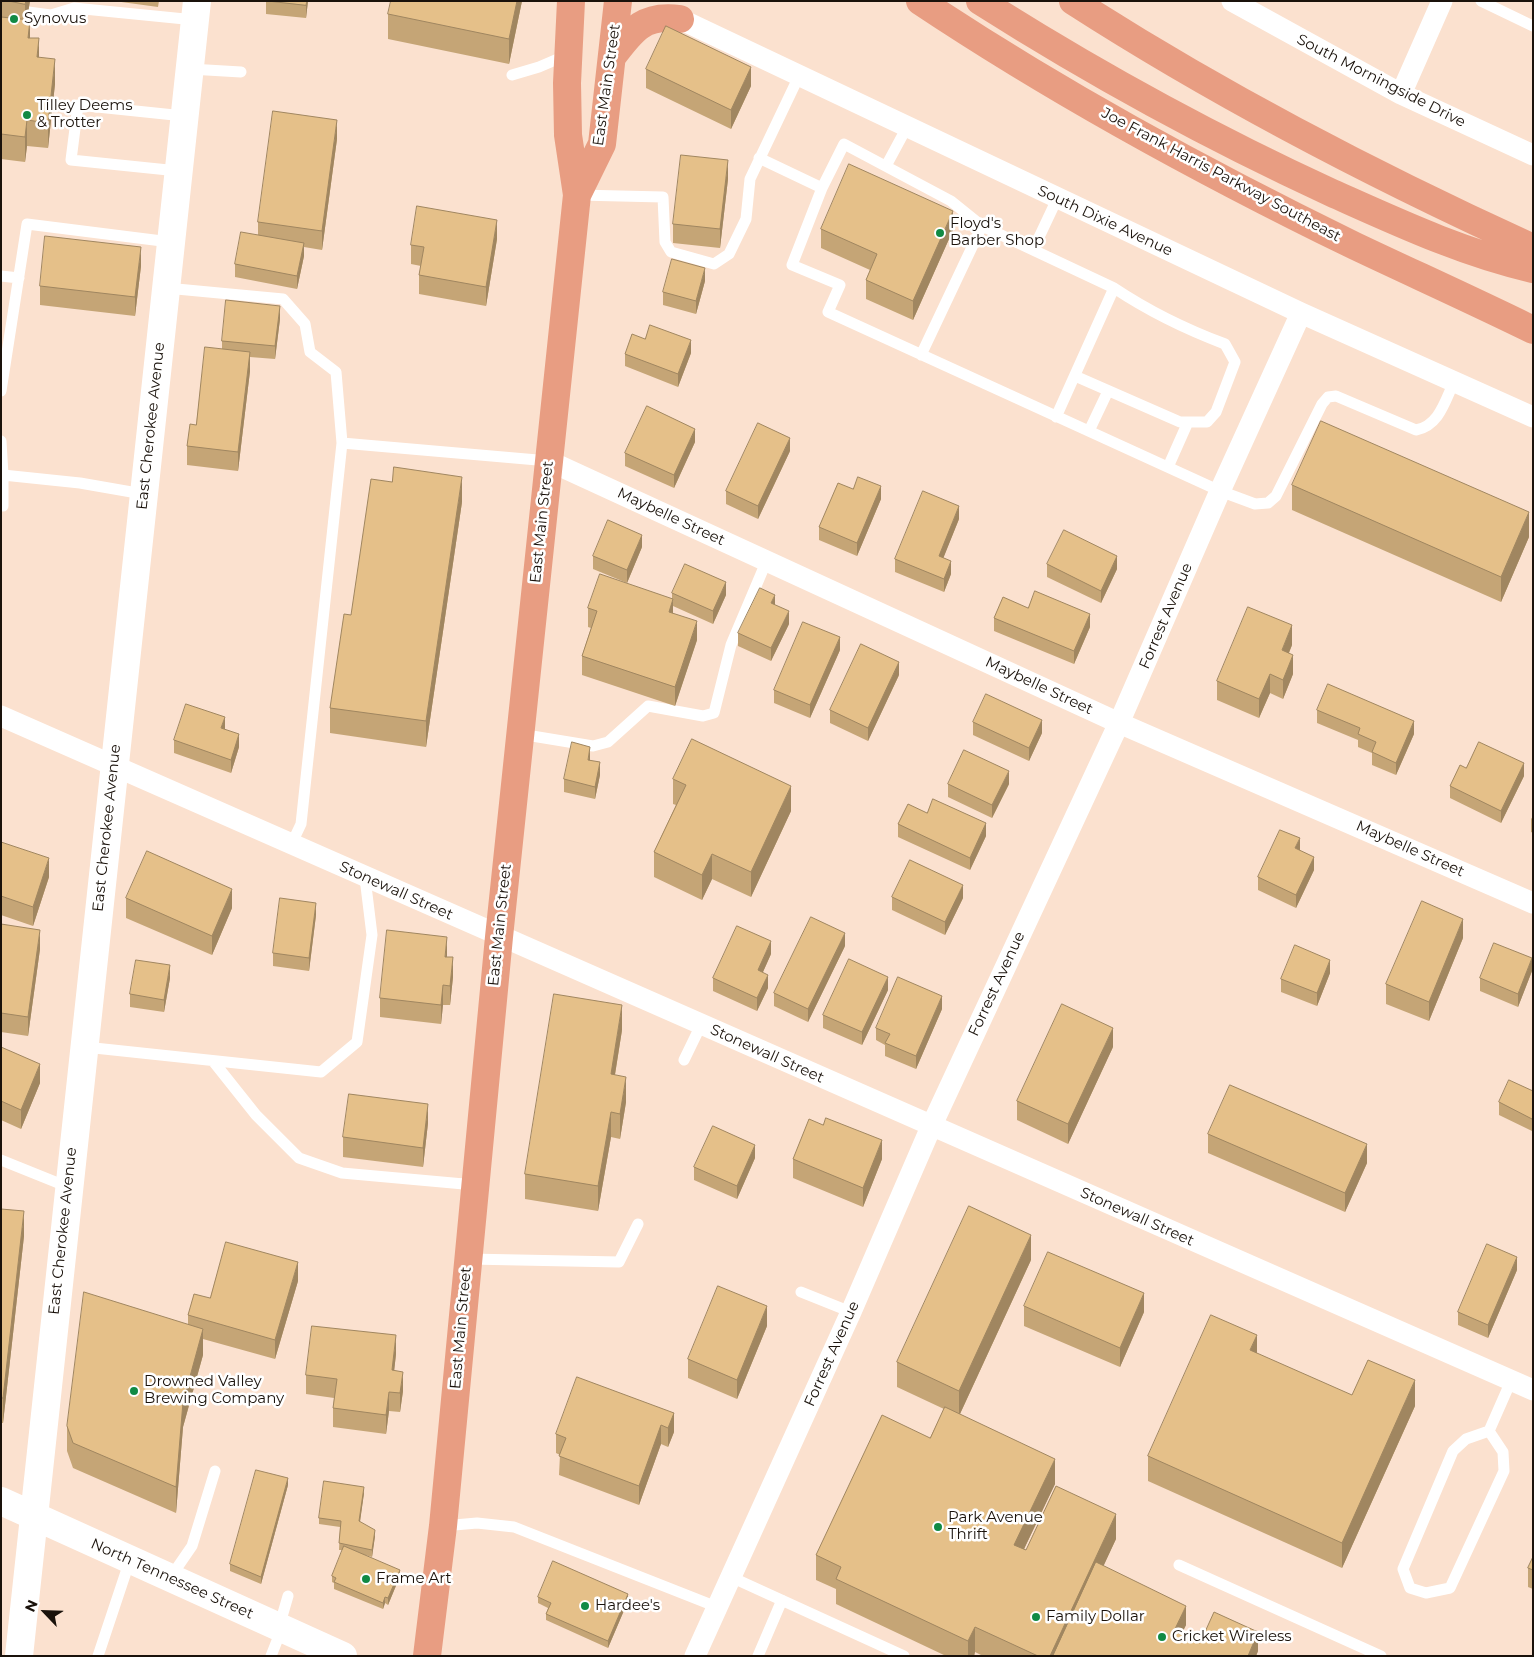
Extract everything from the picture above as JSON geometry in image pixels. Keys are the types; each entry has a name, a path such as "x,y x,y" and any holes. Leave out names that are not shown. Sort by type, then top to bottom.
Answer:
{"main road":[{"name":"East Main Street","path":"427,1656 443,1526 499,937 576,195 568,135 568,54 571,1"},
{"name":"East Main Street","path":"576,195 602,144 618,1"},
{"name":"Joe Frank Harris Parkway Southeast","path":"920,1 989,46 1153,142 1354,245 1533,330"},
{"path":"980,1 1141,99 1242,151 1431,236 1481,255 1533,269"},
{"path":"1072,1 1172,62 1312,139 1470,219 1533,248"},
{"path":"612,57 627,37 645,22 671,10"}],"street":[{"name":"South Morningside Drive","path":"1232,1 1401,94 1533,155"},
{"path":"1401,94 1442,1"},
{"name":"South Dixie Avenue","path":"671,10 799,76 1057,199 1301,313 1533,417"},
{"name":"East Cherokee Avenue","path":"19,1656 113,767 196,11"},
{"name":"Forrest Avenue","path":"695,1656 851,1312 931,1126 1119,723 1220,491 1301,313"},
{"name":"Maybelle Street","path":"549,461 1119,723 1533,903"},
{"name":"Stonewall Street","path":"1,716 499,937 1533,1390"},
{"name":"North Tennessee Street","path":"1,1501 343,1656"}],"lane":[{"path":"1481,1 1533,26"},
{"path":"28,12 51,15 74,8 196,11"},
{"path":"512,75 539,67 568,54"},
{"path":"189,68 240,72"},
{"path":"576,195 663,197 665,242 671,252 714,264 729,254 746,219 750,179 799,76"},
{"path":"178,171 71,160 78,105 184,116"},
{"path":"886,166 907,127"},
{"path":"1075,376 1180,422 1207,422 1216,412 1235,362 1225,344 1191,332 1148,311 1114,288 982,226 951,201 844,144 822,188 792,265 840,285 828,312 1220,491 1255,504 1268,503 1276,496 1322,404 1328,397 1336,396 1416,430 1427,428 1435,421 1454,382"},
{"path":"759,158 822,188"},
{"path":"1033,250 1057,199"},
{"path":"1,391 27,224 170,242"},
{"path":"920,355 982,226"},
{"path":"1,276 19,278"},
{"path":"166,288 283,299 305,324 310,352 336,372 342,443 302,824 291,845"},
{"path":"1056,417 1114,288"},
{"path":"1089,431 1108,390"},
{"path":"1168,467 1188,422"},
{"path":"1,441 2,506"},
{"path":"342,443 549,461"},
{"path":"3,475 80,483 143,494"},
{"path":"520,734 593,746 608,742 648,706 703,716 714,713 731,645 767,560"},
{"path":"83,1047 321,1072 357,1042 372,935 365,878"},
{"path":"684,1060 700,1025"},
{"path":"213,1061 256,1115 299,1158 342,1173 475,1185"},
{"path":"1,1160 68,1187"},
{"path":"467,1259 619,1262 638,1224"},
{"path":"801,1292 851,1312"},
{"path":"1489,1431 1503,1452 1504,1471 1450,1588 1426,1593 1410,1588 1403,1569 1453,1451 1466,1439 1489,1431 1511,1381"},
{"path":"170,1578 192,1546 215,1471"},
{"path":"443,1526 477,1523 514,1527 717,1607"},
{"path":"98,1656 130,1560"},
{"path":"1178,1564 1381,1656"},
{"path":"731,1577 904,1656"},
{"path":"271,1656 288,1596"},
{"path":"758,1656 782,1600"}],"building":[{"path":"9,1 26,1 25,4"},
{"path":"268,1 307,1 306,5"},
{"path":"391,1 517,1 509,39 388,14"},
{"name":"Tilley Deems & Trotter","path":"1,17 30,20 28,38 39,38 37,57 55,59 48,123 27,120 25,137 1,134"},
{"path":"666,26 751,67 731,110 646,69"},
{"path":"273,111 337,120 322,231 258,222"},
{"path":"681,155 728,160 720,229 673,224"},
{"path":"849,164 953,211 913,301 866,280 877,254 821,229"},
{"path":"417,206 497,220 486,287 419,275 424,247 411,245"},
{"path":"241,232 304,243 297,276 235,264"},
{"path":"45,236 141,247 135,297 40,286"},
{"path":"672,259 705,268 696,301 663,292"},
{"path":"226,300 280,306 275,346 222,341"},
{"path":"650,325 691,340 678,374 625,354 632,334 645,339"},
{"path":"205,347 250,352 238,452 187,446 190,424 196,425"},
{"path":"647,406 695,429 674,475 625,453"},
{"path":"1321,421 1529,512 1501,577 1292,485"},
{"path":"758,423 790,438 758,506 726,491"},
{"path":"394,467 462,477 426,721 330,708 344,614 351,615 371,479 392,482"},
{"path":"858,477 881,486 857,543 819,527 838,483 853,489"},
{"path":"923,491 959,506 939,556 951,561 944,579 895,559"},
{"path":"608,520 642,535 627,570 593,556"},
{"path":"1064,530 1117,556 1101,591 1047,564"},
{"path":"685,564 726,582 713,611 672,593"},
{"path":"600,574 673,599 669,612 697,621 675,687 582,656 597,611 588,608"},
{"path":"760,588 775,595 771,603 789,611 771,648 738,633"},
{"path":"1035,591 1090,614 1074,651 994,618 1003,597 1028,608"},
{"path":"1248,607 1292,625 1282,650 1293,655 1283,680 1270,674 1259,699 1217,681"},
{"path":"803,622 840,637 810,705 774,690"},
{"path":"861,644 899,662 868,728 830,710"},
{"path":"1328,684 1414,721 1396,763 1372,752 1376,742 1358,734 1360,728 1317,710"},
{"path":"986,694 1042,720 1029,748 973,722"},
{"path":"186,704 225,717 221,728 239,734 231,760 174,740"},
{"path":"692,739 791,786 751,872 712,854 702,875 654,852 686,785 673,779"},
{"path":"572,742 590,747 588,760 600,762 595,787 564,779"},
{"path":"1479,742 1524,763 1501,811 1450,786 1460,765 1466,768"},
{"path":"964,750 1009,771 992,805 948,784"},
{"path":"933,799 986,823 970,858 898,824 908,804 927,813"},
{"path":"1280,830 1300,838 1295,848 1314,857 1296,895 1258,877"},
{"path":"1,842 49,858 33,907 1,896"},
{"path":"147,851 232,889 212,936 126,898"},
{"path":"910,860 963,885 945,922 892,897"},
{"path":"280,898 316,903 309,958 273,953"},
{"path":"1422,901 1463,919 1429,1002 1386,984"},
{"path":"811,917 845,933 808,1009 774,993"},
{"path":"1,924 40,930 28,1017 1,1013"},
{"path":"737,926 771,941 758,970 768,975 757,998 713,978"},
{"path":"387,930 447,937 445,957 453,957 450,986 443,985 441,1005 380,998"},
{"path":"1494,943 1532,958 1518,994 1480,978"},
{"path":"1295,945 1330,960 1317,993 1281,979"},
{"path":"849,959 888,977 862,1032 823,1015"},
{"path":"136,960 170,965 164,1000 130,994"},
{"path":"898,977 942,996 916,1056 885,1043 890,1034 876,1028"},
{"path":"554,994 622,1005 611,1074 626,1077 620,1114 611,1112 598,1186 525,1174"},
{"path":"1062,1004 1113,1028 1068,1124 1017,1101"},
{"path":"1,1047 40,1064 21,1110 1,1101"},
{"path":"1509,1080 1533,1091 1532,1119 1499,1102"},
{"path":"1230,1085 1367,1144 1345,1193 1208,1134"},
{"path":"349,1094 428,1104 423,1148 343,1137"},
{"path":"826,1118 882,1140 863,1188 793,1159 809,1119 823,1125"},
{"path":"713,1126 755,1145 737,1186 694,1167"},
{"path":"969,1206 1031,1235 959,1391 897,1362"},
{"path":"1,1209 24,1211 3,1398 1,1398"},
{"path":"226,1242 298,1262 275,1340 188,1315 194,1294 210,1298"},
{"path":"1487,1244 1517,1257 1488,1325 1458,1312"},
{"path":"1048,1252 1144,1293 1120,1348 1024,1306"},
{"path":"718,1286 767,1306 737,1380 688,1359"},
{"name":"Drowned Valley Brewing Company","path":"84,1292 203,1329 183,1402 176,1487 73,1443 67,1426"},
{"path":"1211,1315 1257,1335 1250,1350 1352,1395 1368,1360 1415,1380 1342,1543 1148,1456"},
{"path":"312,1326 396,1335 392,1370 403,1372 400,1393 389,1392 386,1415 333,1408 337,1379 306,1375"},
{"path":"577,1377 674,1413 668,1428 661,1425 639,1486 559,1456 566,1438 556,1434"},
{"name":"Park Avenue Thrift","path":"945,1407 1055,1459 1014,1545 1026,1550 1056,1486 1116,1514 1050,1656 1038,1656 975,1627 968,1641 836,1579 841,1567 816,1555 882,1415 930,1438"},
{"path":"256,1470 288,1478 261,1577 230,1564"},
{"path":"324,1481 364,1487 359,1521 375,1530 372,1550 339,1543 341,1521 319,1518"},
{"name":"Frame Art","path":"344,1546 400,1570 388,1598 385,1597 383,1603 334,1582 336,1578 332,1576"},
{"path":"1533,1557 1533,1570 1528,1568"},
{"name":"Hardee's","path":"553,1561 628,1594 608,1641 546,1614 551,1603 538,1597"},
{"path":"1096,1562 1186,1606 1174,1631 1200,1643 1214,1612 1258,1632 1248,1656 1053,1656"}],"place":[{"name":"Synovus","path":"14,19"},
{"name":"Tilley Deems & Trotter","path":"27,115"},
{"name":"Floyd's Barber Shop","path":"940,233"},
{"name":"Drowned Valley Brewing Company","path":"134,1391"},
{"name":"Park Avenue Thrift","path":"938,1527"},
{"name":"Frame Art","path":"366,1579"},
{"name":"Hardee's","path":"585,1606"},
{"name":"Family Dollar","path":"1036,1617"},
{"name":"Cricket Wireless","path":"1162,1637"}]}
